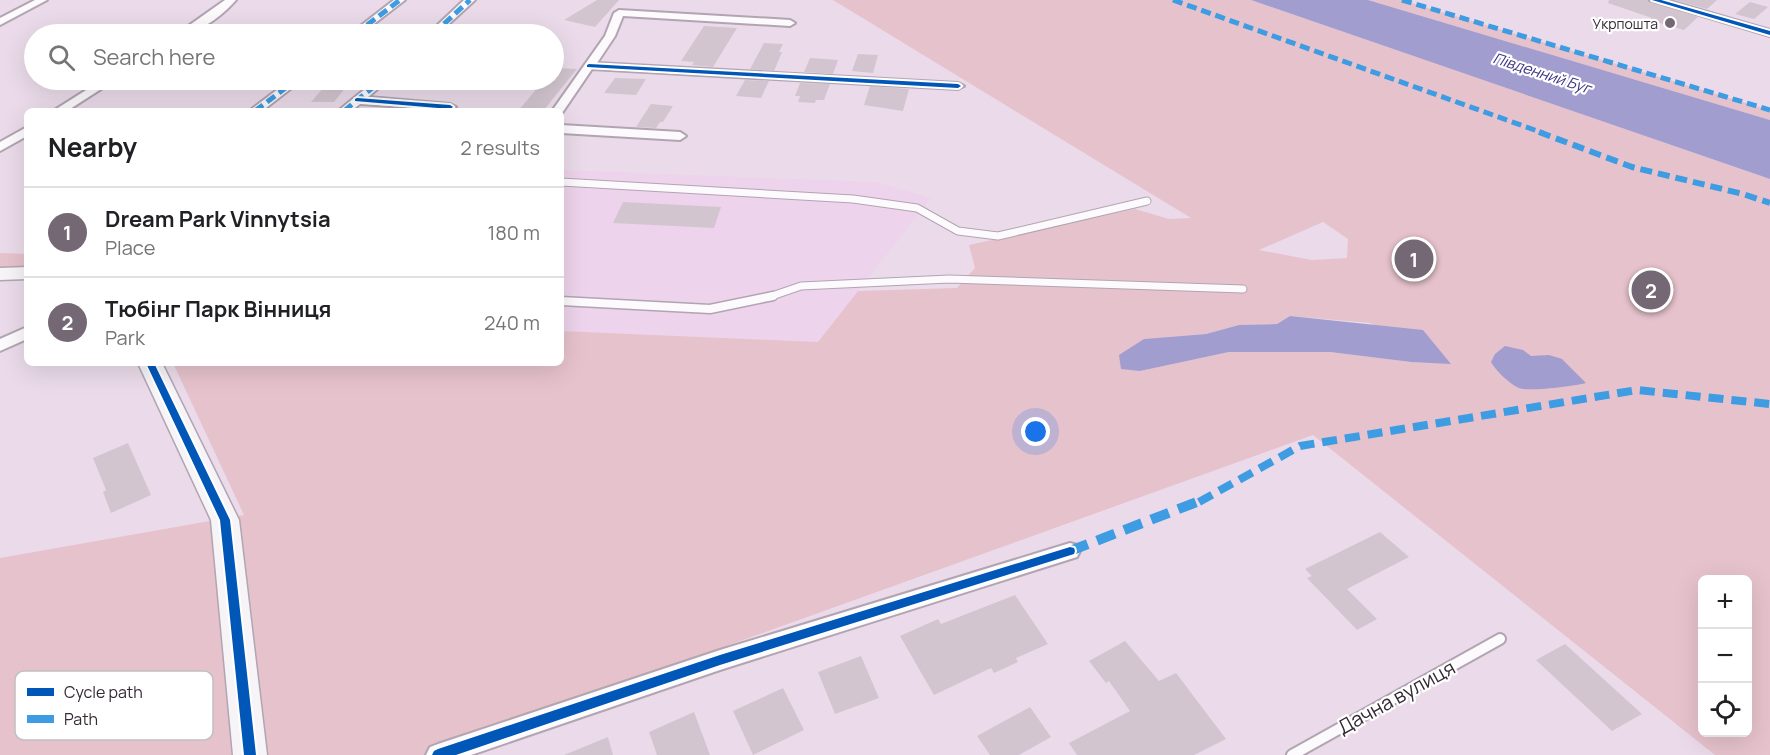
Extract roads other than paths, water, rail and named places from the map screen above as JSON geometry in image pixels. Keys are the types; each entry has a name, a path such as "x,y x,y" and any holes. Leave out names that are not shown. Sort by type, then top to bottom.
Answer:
{"street":[{"path":"0,22 42,0"},
{"path":"198,24 231,0"},
{"path":"368,24 400,0"},
{"path":"444,24 470,0"},
{"path":"1655,0 1770,33"},
{"path":"560,108 610,36 619,13 790,22"},
{"path":"590,66 958,86"},
{"path":"63,108 93,90"},
{"path":"259,108 283,90"},
{"path":"348,108 370,90"},
{"path":"357,100 450,107"},
{"path":"564,129 680,136"},
{"path":"0,147 24,133"},
{"path":"0,274 24,273"},
{"path":"0,346 24,334"},
{"path":"151,366 225,520 250,755"},
{"path":"438,755 720,660 1070,551"}],"lane":[{"path":"564,182 853,199 917,208 958,231 998,236 1146,201"},
{"path":"564,301 710,309 767,298 801,286 949,279 1243,289"},
{"name":"Дачна вулиця","path":"1292,755 1500,639"}],"water":[{"name":"Південний Буг","path":"1251,0 1368,0 1770,120 1770,179"},
{"path":"1290,316 1423,330 1451,364 1411,362 1330,352 1229,352 1140,371 1121,369 1119,355 1144,339 1206,334 1239,325 1277,324"},
{"path":"1505,346 1523,350 1531,356 1549,355 1562,359 1586,383 1541,389 1519,388 1504,377 1491,362 1495,354"}],"place":[{"name":"Укрпошта","path":"1670,23"},
{"name":"Dream Park Vinnytsia","path":"1414,259"},
{"name":"Тюбінг Парк Вінниця","path":"1651,290"}]}
